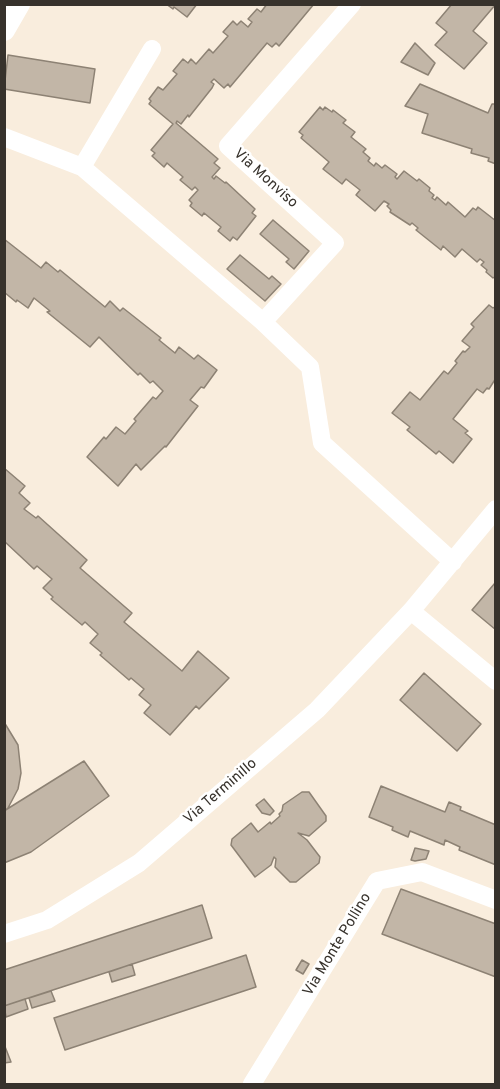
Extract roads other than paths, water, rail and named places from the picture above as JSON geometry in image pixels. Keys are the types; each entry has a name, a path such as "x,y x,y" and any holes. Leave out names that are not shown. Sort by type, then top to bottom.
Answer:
{"street":[{"path":"4,30 19,4"},
{"name":"Via Monviso","path":"263,322 335,243 228,146 352,4"},
{"path":"82,167 152,49"},
{"path":"4,137 82,167 263,322 310,367 322,443 453,562"},
{"name":"Via Terminillo","path":"4,934 47,920 139,863 317,710 411,611 495,509"},
{"path":"411,611 495,681"},
{"name":"Via Monte Pollino","path":"252,1084 377,881 422,872 495,900"}]}
